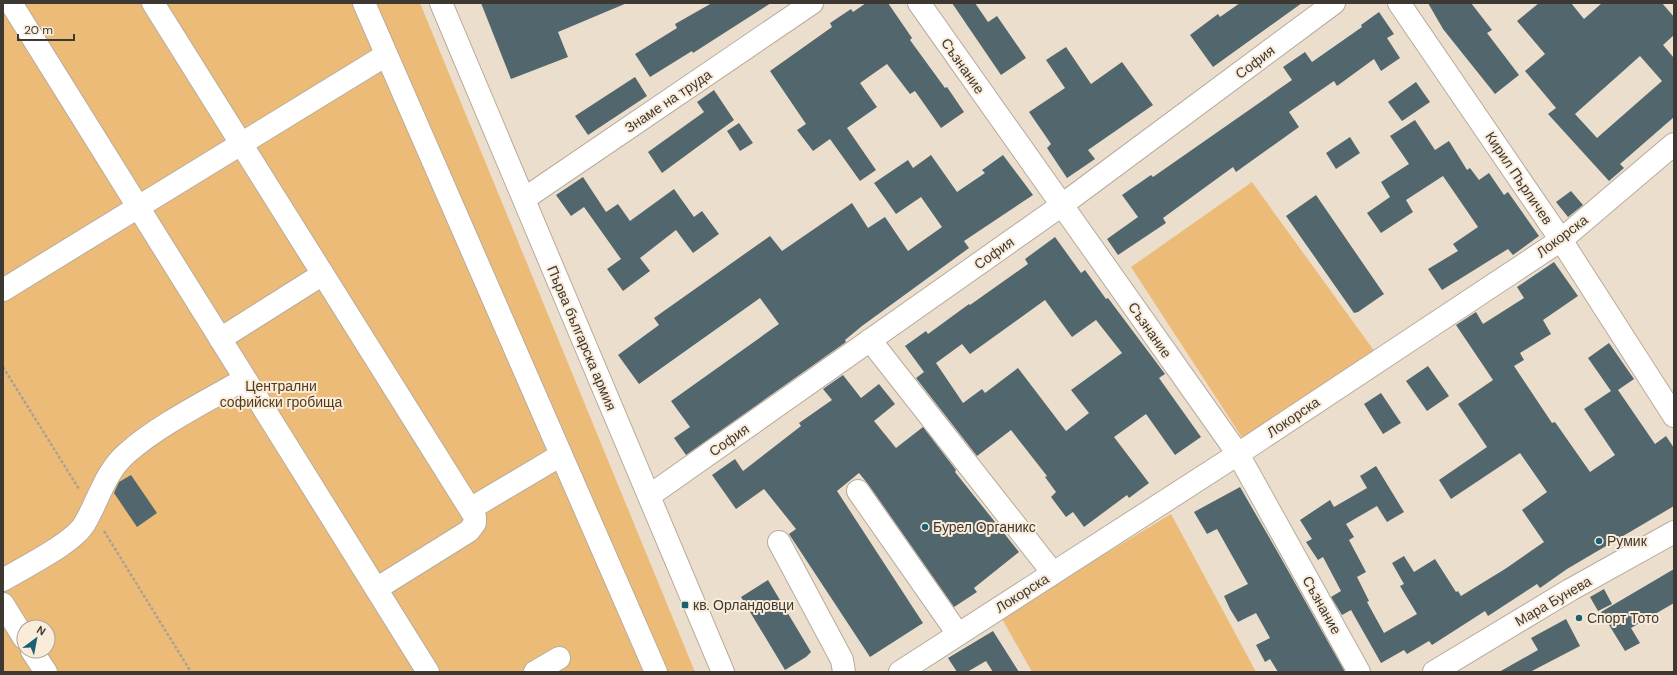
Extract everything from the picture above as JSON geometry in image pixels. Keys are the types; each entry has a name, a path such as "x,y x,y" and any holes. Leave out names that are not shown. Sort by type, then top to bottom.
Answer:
{"street":[{"path":"11,3 428,672"},
{"path":"153,3 475,517 476,523 469,530 376,589"},
{"path":"364,3 656,672"},
{"name":"Първа българска армия","path":"442,3 723,672"},
{"name":"Знаме на труда","path":"524,199 812,3"},
{"name":"Съзнание","path":"919,3 1238,454 1360,672"},
{"name":"София","path":"649,496 1062,205 1334,3"},
{"name":"Кирил Пърличев","path":"1399,3 1561,240 1674,416"},
{"path":"3,290 386,55"},
{"name":"Локорска","path":"900,672 1238,454 1561,240 1674,144"},
{"path":"220,339 323,274"},
{"path":"870,340 1053,573"},
{"path":"3,580 72,537 85,524 112,469 126,454 147,437 245,379"},
{"path":"470,509 561,455"},
{"path":"858,491 958,634"},
{"name":"Мара Бунева","path":"1434,672 1570,590 1674,532"},
{"path":"779,542 842,660 844,672"},
{"path":"3,604 16,625"},
{"path":"535,672 559,658"},
{"path":"37,659 46,672"}],"green space":[{"name":"Централни софийски гробища","path":"3,3 420,3 695,672 3,672"},
{"path":"1252,182 1380,359 1245,442 1131,267"},
{"path":"1171,514 1256,672 1032,672 1001,617"}],"building":[{"path":"481,3 627,3 558,32 568,57 511,79"},
{"path":"712,3 771,3 693,53 692,51 650,77 635,54 677,28 675,24"},
{"path":"866,3 888,3 912,38 910,40 945,88 947,87 964,112 941,128 915,91 910,94 887,64 860,83 877,107 847,128 876,170 860,181 830,139 813,151 797,130 806,124 770,71 832,27 830,23 851,9 853,12"},
{"path":"952,3 975,3 988,22 997,16 1026,58 1001,75"},
{"path":"1240,3 1302,3 1213,67 1190,35 1218,14 1220,17"},
{"path":"1428,3 1471,3 1492,30 1487,33 1519,75 1495,94 1443,29"},
{"path":"1539,3 1571,3 1584,19 1602,3 1662,3 1674,17 1674,35 1663,45 1674,58 1674,117 1620,164 1624,168 1609,181 1548,114 1556,108 1525,71 1545,54 1517,21","holes":["1640,56 1662,81 1597,138 1575,114"]},
{"path":"1379,12 1394,34 1387,38 1400,58 1381,71 1374,59 1337,86 1334,81 1289,112 1299,127 1236,172 1233,167 1163,218 1166,223 1118,255 1107,239 1138,217 1122,195 1151,175 1153,177 1292,80 1283,67 1305,52 1312,62 1362,27 1361,25"},
{"path":"1066,47 1091,84 1122,62 1153,105 1088,150 1095,159 1067,178 1047,148 1051,144 1029,112 1065,88 1046,60"},
{"path":"635,77 647,96 588,135 575,116"},
{"path":"1416,82 1430,102 1402,121 1388,102"},
{"path":"714,90 734,120 662,173 648,152 704,112 697,102"},
{"path":"1415,120 1435,150 1449,141 1467,170 1470,168 1479,180 1489,173 1504,195 1508,192 1539,236 1513,255 1508,249 1442,290 1428,269 1458,251 1453,244 1478,227 1443,176 1406,200 1413,212 1381,233 1367,213 1390,197 1381,182 1409,164 1390,136"},
{"path":"739,123 753,143 740,151 727,131"},
{"path":"1350,137 1360,153 1336,169 1326,153"},
{"path":"931,155 957,192 985,173 982,170 1003,155 1033,195 964,241 969,248 862,326 845,340 846,342 686,455 674,438 690,427 671,401 779,324 760,298 639,384 618,355 659,325 654,318 770,236 782,251 852,203 868,228 885,217 908,251 942,227 921,197 896,214 874,183 908,160 913,168"},
{"path":"583,177 606,212 618,204 630,221 674,189 694,217 702,211 719,234 693,253 676,230 640,258 650,271 623,291 607,269 621,259 584,207 571,216 556,195"},
{"path":"1571,191 1583,205 1568,217 1556,202"},
{"path":"1316,195 1384,294 1358,312 1354,313 1286,216"},
{"path":"1055,237 1081,273 1085,270 1106,299 1108,298 1165,374 1159,378 1201,437 1175,455 1146,414 1114,437 1149,483 1129,498 1127,495 1084,527 1073,512 1066,517 1051,497 1056,492 1045,477 1047,476 1011,430 977,456 916,378 924,372 905,346 926,331 928,334 1028,264 1025,259","holes":["1045,300 1072,337 1096,320 1122,353 1071,390 1089,413 1066,431 1018,368 985,393 982,389 963,403 936,363 962,344 970,354"]},
{"path":"1554,262 1578,296 1543,320 1551,334 1520,353 1524,360 1514,366 1552,423 1555,422 1590,472 1615,455 1584,409 1611,391 1588,358 1609,343 1634,379 1618,390 1655,444 1666,436 1674,448 1674,506 1567,569 1540,588 1537,584 1488,616 1485,611 1432,645 1429,641 1407,654 1404,650 1381,663 1351,610 1342,615 1331,597 1341,591 1323,557 1318,560 1306,542 1312,539 1300,520 1330,500 1334,507 1367,488 1360,476 1376,466 1404,512 1387,522 1377,506 1346,524 1354,537 1349,540 1366,572 1357,577 1369,601 1367,602 1384,633 1417,614 1400,586 1404,584 1392,563 1404,556 1414,572 1435,559 1456,592 1458,591 1461,596 1505,569 1544,542 1522,510 1547,492 1520,453 1451,499 1439,480 1487,447 1458,404 1493,380 1456,325 1476,312 1483,324 1524,298 1517,287"},
{"path":"1428,366 1449,396 1427,411 1406,381"},
{"path":"843,375 861,398 879,384 895,404 874,421 896,448 923,427 956,470 955,472 1019,552 974,588 977,592 954,607 859,473 837,491 923,623 870,657 789,534 796,529 764,489 736,509 712,475 735,459 743,471 801,426 799,423 832,400 823,389"},
{"path":"1381,393 1401,423 1383,434 1364,404"},
{"path":"131,475 157,513 137,527 114,493 119,482"},
{"path":"1240,487 1345,672 1278,672 1270,659 1265,662 1256,645 1270,638 1256,613 1238,622 1230,609 1224,596 1248,584 1217,529 1207,534 1194,512"},
{"path":"1674,569 1674,603 1631,628 1640,643 1625,651 1601,612"},
{"path":"768,580 811,652 806,657 785,670 741,597"},
{"path":"1604,589 1612,604 1598,611 1590,597"},
{"path":"1566,619 1580,646 1530,672 1499,672 1538,650 1531,638"},
{"path":"993,631 1019,672 993,672 986,661 967,672 957,672 948,658"}],"place":[{"name":"Бурел Органикс","path":"925,527"},
{"name":"Румик","path":"1599,541"},
{"name":"кв. Орландовци","path":"685,605"},
{"name":"Спорт Тото","path":"1579,618"}]}
